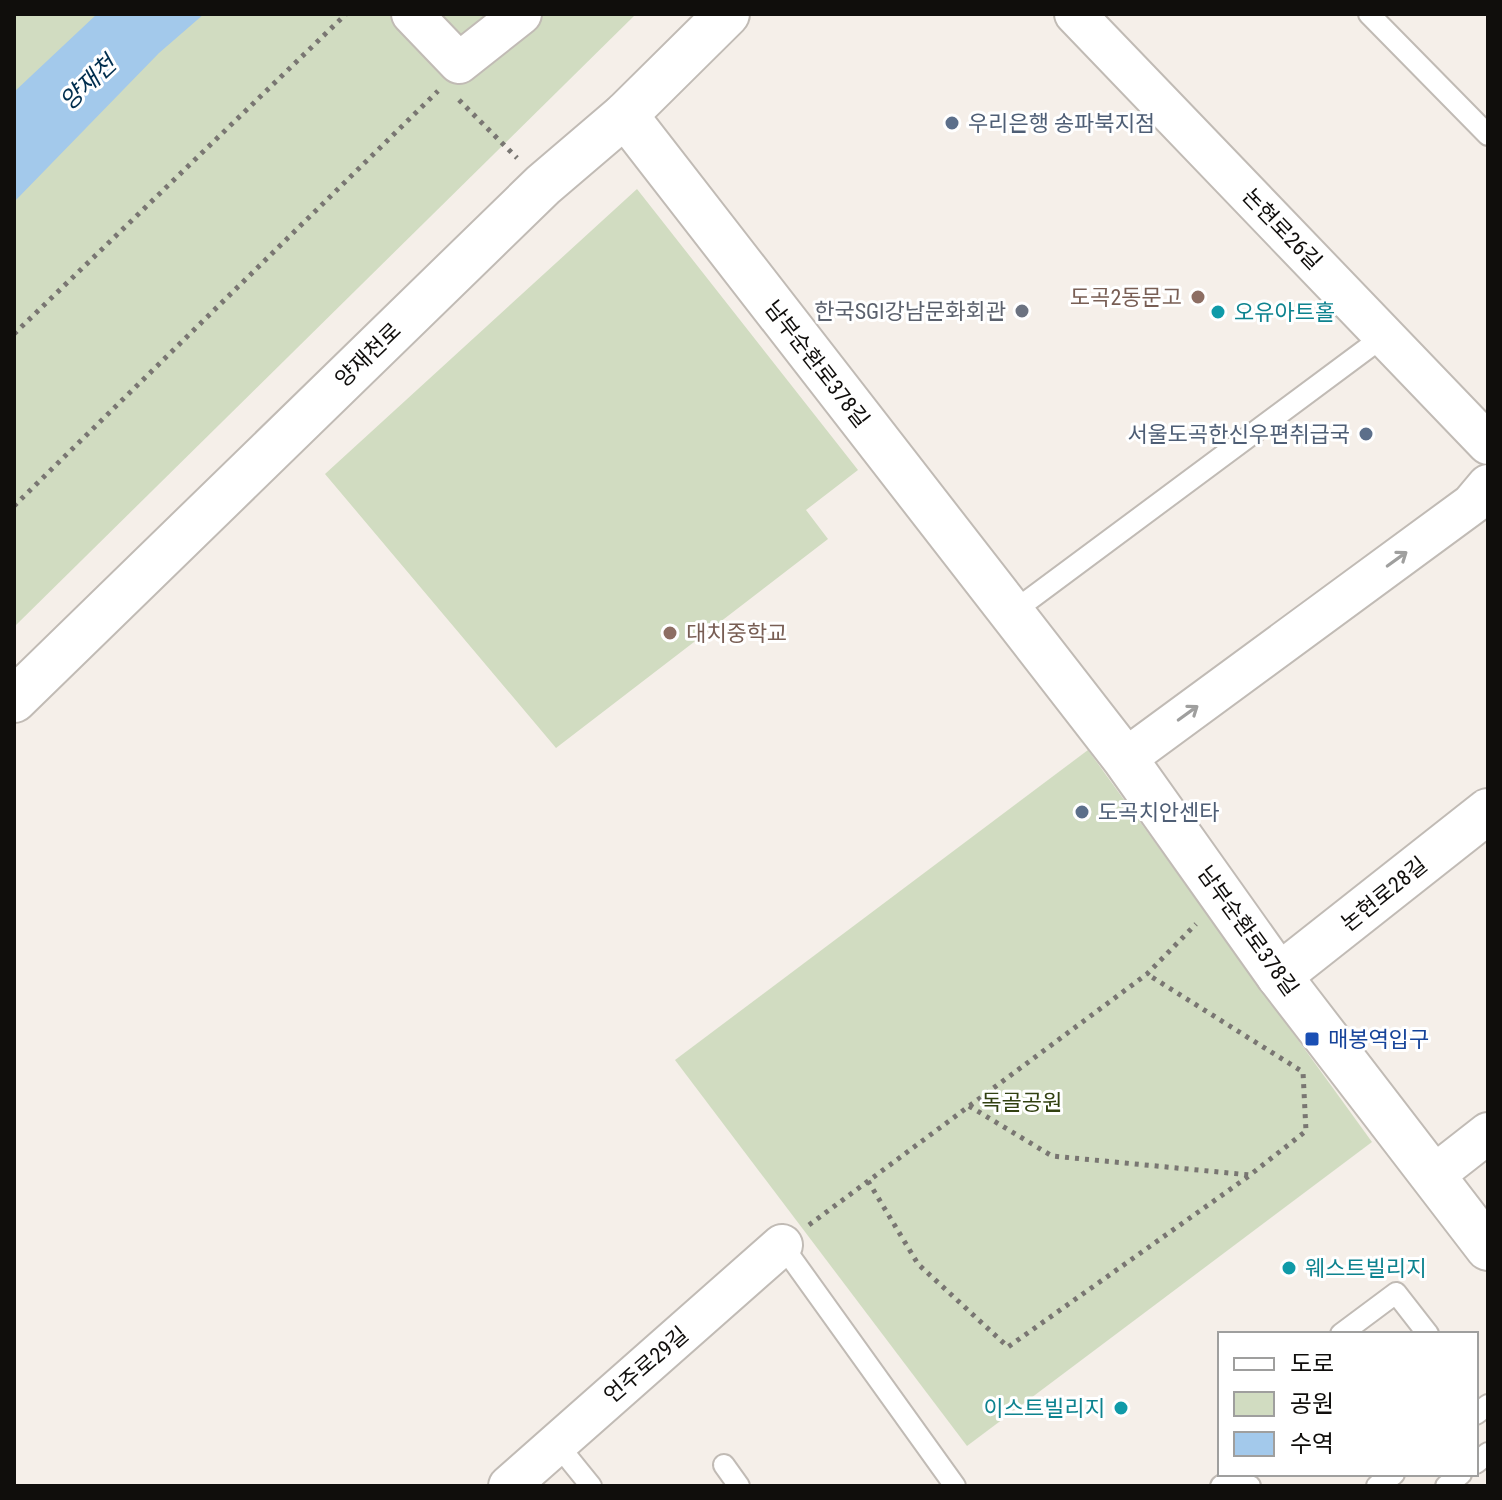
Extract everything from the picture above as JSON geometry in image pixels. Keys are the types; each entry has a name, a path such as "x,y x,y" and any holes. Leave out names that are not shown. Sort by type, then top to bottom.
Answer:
{"street":[{"path":"412,14 453,81 521,14"},
{"name":"양재천로","path":"14,700 543,185 625,115 727,14"},
{"name":"논현로26길","path":"1075,14 1488,444"},
{"name":"남부순환로378길","path":"625,115 1125,759 1279,976 1488,1248"},
{"path":"1125,759 1472,504 1488,485"},
{"name":"논현로28길","path":"1279,976 1488,811"},
{"path":"1433,1176 1488,1133"},
{"name":"언주로29길","path":"509,1486 782,1245"}],"lane":[{"path":"1369,14 1488,135"},
{"path":"1010,614 1384,336"},
{"path":"782,1245 955,1486"},
{"path":"1344,1332 1396,1293 1426,1332"},
{"path":"557,1444 591,1486"},
{"path":"724,1465 739,1486"},
{"path":"1221,1486 1230,1480 1250,1486"}],"path":[{"path":"14,334 346,14"},
{"path":"14,506 453,81 543,185"},
{"path":"782,1245 1147,974 1222,898"},
{"path":"868,1181 918,1264 1008,1347 1250,1175 1306,1131 1303,1072 1147,974"},
{"path":"969,1106 1052,1156 1250,1175"}],"green space":[{"path":"14,14 636,14 14,627"},
{"path":"637,189 858,470 806,510 828,539 556,748 325,474"},
{"name":"독골공원","path":"1088,750 1372,1142 967,1446 675,1060"}],"water":[{"name":"양재천","path":"97,14 204,14 159,53 14,202 14,92"}],"place":[{"name":"우리은행 송파북지점","path":"952,123"},
{"name":"도곡2동문고","path":"1198,297"},
{"name":"한국SGI강남문화회관","path":"1022,311"},
{"name":"오유아트홀","path":"1218,312"},
{"name":"서울도곡한신우편취급국","path":"1366,434"},
{"name":"대치중학교","path":"670,633"},
{"name":"도곡치안센타","path":"1082,812"},
{"name":"매봉역입구","path":"1312,1039"},
{"name":"웨스트빌리지","path":"1289,1268"},
{"name":"이스트빌리지","path":"1121,1408"}]}
